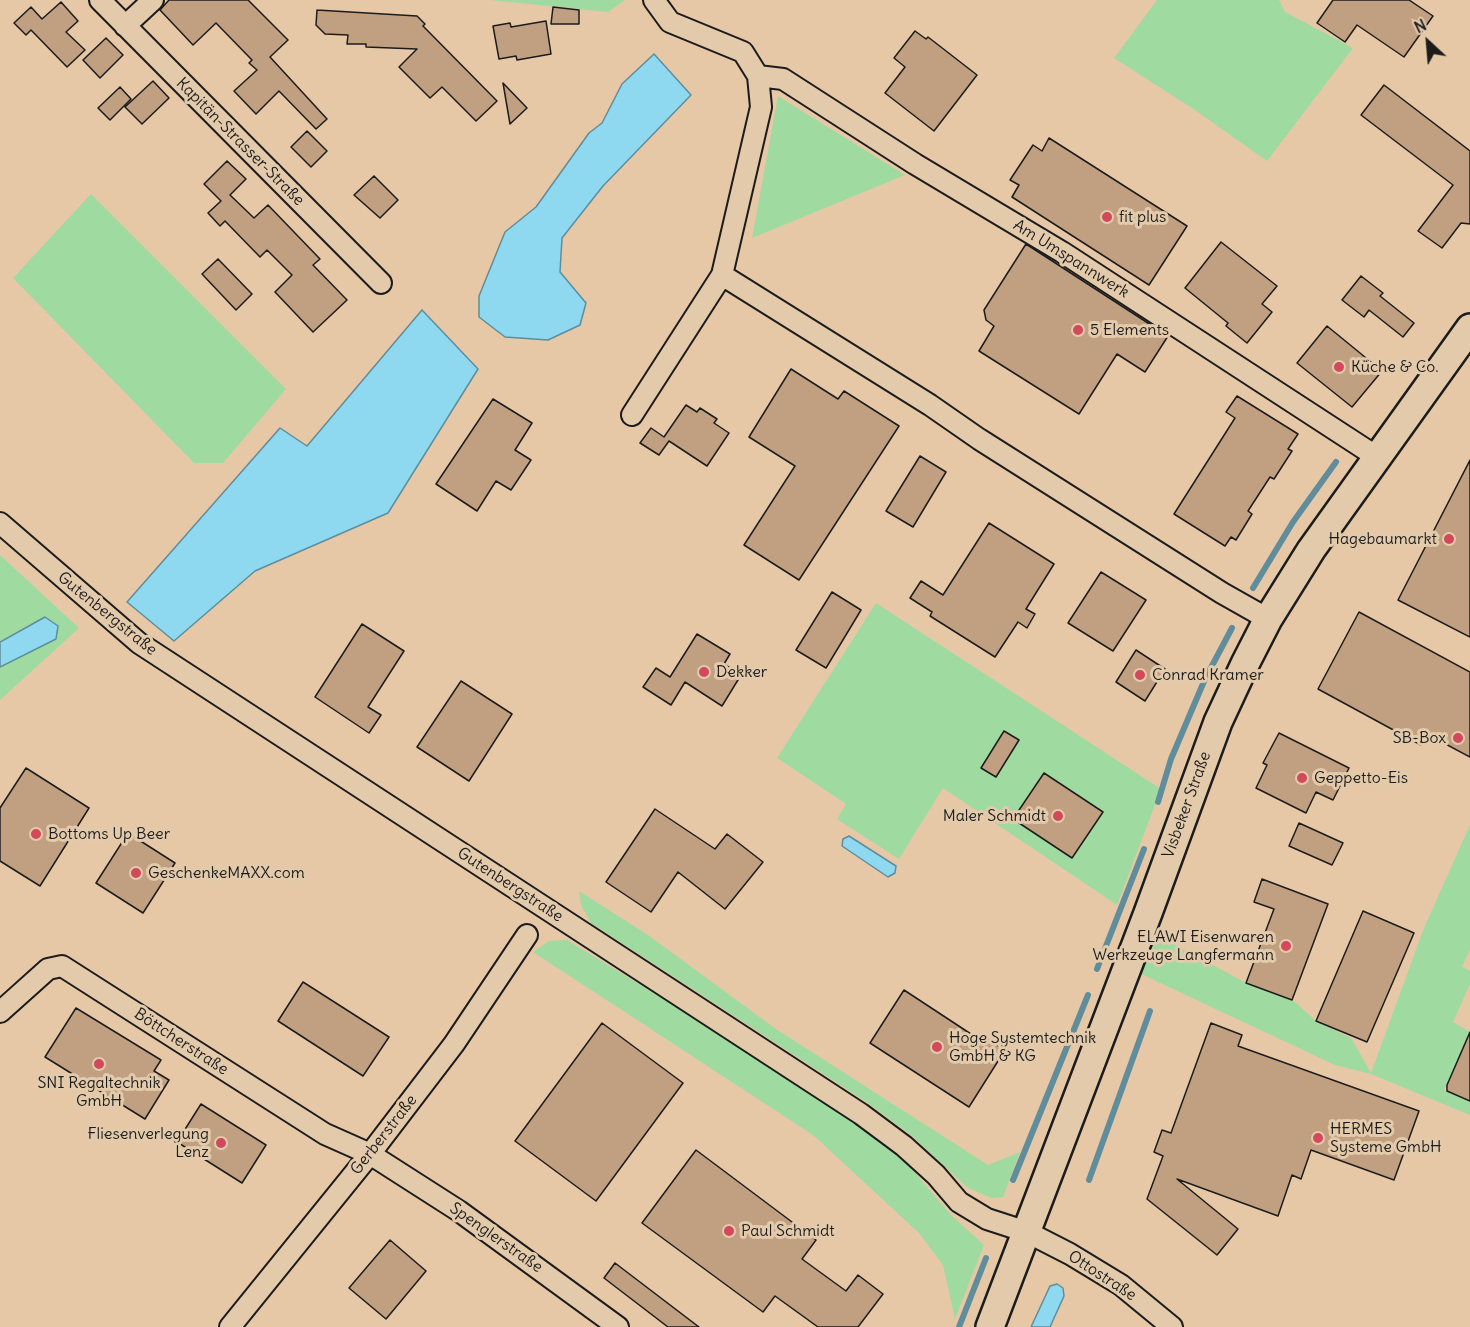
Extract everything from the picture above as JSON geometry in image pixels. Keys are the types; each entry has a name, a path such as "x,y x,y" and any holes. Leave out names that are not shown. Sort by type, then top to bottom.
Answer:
{"main road":[{"name":"Visbeker Straße","path":"990,1327 1218,722 1268,620 1311,549 1470,328"}],"street":[{"name":"Kapitän-Strasser-Straße","path":"100,0 381,283"},
{"path":"125,26 153,0"},
{"path":"632,415 722,275 761,107 758,76 743,52 670,22 654,0"},
{"name":"Am Umspannwerk","path":"758,76 783,79 988,209 1062,252 1377,457"},
{"path":"722,275 1268,620"},
{"name":"Gutenbergstraße","path":"0,523 139,643 861,1114 904,1146 936,1175 959,1202 987,1219 1027,1232"},
{"name":"Gerberstraße","path":"231,1327 370,1154 458,1039 526,935"},
{"name":"Böttcherstraße","path":"0,1012 48,969 62,966 325,1134 370,1154"},
{"name":"Spenglerstraße","path":"370,1154 459,1211 618,1327"},
{"name":"Ottostraße","path":"1027,1232 1070,1254 1121,1285 1172,1327"}],"green space":[{"path":"490,0 625,0 608,12"},
{"path":"1157,0 1279,0 1285,12 1353,48 1267,161 1195,110 1114,58"},
{"path":"778,96 905,175 752,238"},
{"path":"91,194 286,389 223,463 194,463 13,278"},
{"path":"0,555 79,628 0,700"},
{"path":"876,603 1161,789 1117,905 943,788 899,859 837,819 846,804 777,758"},
{"path":"1470,825 1470,949 1462,967 1470,971 1470,984 1453,1022 1470,1032 1444,1090 1470,1101 1470,1115 1371,1074 1335,1065 1139,973 1153,933 1246,983 1295,1002 1316,1021 1351,1038 1371,1073 1424,928"},
{"path":"579,891 648,935 776,1029 988,1165 1020,1152 1003,1197 991,1198 968,1188 912,1136 868,1103 591,923 581,905"},
{"path":"567,940 748,1051 898,1153 950,1214 984,1245 955,1319 943,1265 919,1233 813,1135 533,952 549,941"}],"water":[{"path":"654,54 691,95 603,186 562,238 560,272 586,303 580,325 548,340 505,337 479,317 479,296 505,232 536,207 589,133 602,123 622,84"},
{"path":"422,310 478,369 388,513 255,571 174,641 127,602 280,428 307,446"},
{"path":"45,617 58,626 56,639 0,667 0,642"},
{"path":"849,836 896,866 895,873 888,877 842,846 843,839"},
{"path":"1057,1284 1063,1288 1064,1296 1050,1327 1031,1327 1050,1286"}],"building":[{"path":"169,0 248,0 288,40 270,57 327,119 316,129 279,91 256,114 234,91 257,70 249,63 252,60 216,23 193,45 160,10"},
{"path":"1333,0 1409,0 1433,16 1404,57 1357,25 1345,42 1317,23"},
{"path":"61,2 78,21 66,32 85,50 67,67 31,30 26,35 14,23 31,7 42,19"},
{"path":"553,7 579,10 579,24 551,24"},
{"path":"317,10 417,16 425,24 423,26 497,101 476,121 442,87 430,98 399,67 417,49 347,44 348,35 325,34 316,25"},
{"path":"546,21 551,54 517,60 516,56 499,59 493,26 510,23 511,27"},
{"path":"915,31 926,39 928,37 977,75 934,131 885,93 905,67 894,58"},
{"path":"106,38 123,55 100,78 83,60"},
{"path":"153,81 169,98 142,124 125,107"},
{"path":"503,83 527,108 510,124"},
{"path":"1384,85 1470,151 1470,224 1461,223 1442,248 1418,231 1453,185 1361,115"},
{"path":"120,87 131,99 110,120 98,108"},
{"path":"307,131 327,151 311,167 291,147"},
{"name":"fit plus","path":"1049,138 1187,226 1149,285 1012,197 1019,185 1010,180 1033,145 1042,151"},
{"path":"227,161 246,179 230,195 254,218 268,205 320,259 313,265 347,300 313,332 275,292 292,275 267,250 260,257 225,221 220,226 208,213 221,201 204,184"},
{"path":"374,176 398,200 380,218 354,195"},
{"path":"1221,242 1277,286 1262,304 1272,312 1247,343 1226,326 1228,323 1185,288"},
{"name":"5 Elements","path":"1026,244 1168,336 1145,372 1117,354 1079,414 979,351 994,326 986,320 984,310"},
{"path":"218,259 252,294 236,310 202,274"},
{"path":"1361,276 1383,293 1380,296 1414,323 1403,337 1369,310 1364,317 1342,300"},
{"name":"Küche & Co.","path":"1327,326 1382,371 1352,407 1297,363"},
{"path":"791,369 838,399 844,391 899,426 799,580 744,545 795,466 749,437"},
{"path":"1237,396 1298,434 1288,449 1292,451 1274,479 1270,477 1248,511 1252,514 1236,540 1231,537 1225,546 1174,514 1235,418 1226,412"},
{"path":"493,399 532,423 515,450 531,460 511,490 496,481 477,511 436,484"},
{"path":"686,405 697,412 700,408 717,419 714,423 729,433 707,466 669,441 659,455 640,443 651,428 664,437"},
{"path":"920,456 946,472 913,527 886,511"},
{"name":"Hagebaumarkt","path":"1470,460 1470,637 1398,600"},
{"path":"989,523 1054,564 1026,609 1035,614 1027,628 1018,622 995,657 930,616 932,612 910,598 921,581 943,595"},
{"path":"1101,572 1146,600 1113,651 1068,623"},
{"path":"832,592 861,610 826,668 796,650"},
{"path":"1359,612 1470,672 1470,757 1427,734 1421,745 1318,689"},
{"path":"362,624 404,651 368,707 381,715 369,733 315,697"},
{"name":"Dekker","path":"697,634 730,654 724,664 741,675 722,706 685,682 671,705 643,687 656,668 670,677"},
{"name":"Conrad Kramer","path":"1136,650 1165,669 1145,701 1116,682"},
{"path":"461,681 512,714 469,781 417,747"},
{"path":"1004,731 1019,740 996,777 981,768"},
{"name":"Geppetto-Eis","path":"1279,733 1349,768 1333,800 1316,792 1306,813 1256,788 1267,765 1263,763"},
{"name":"Bottoms Up Beer","path":"26,768 89,808 40,886 0,861 0,808"},
{"name":"Maler Schmidt","path":"1044,773 1103,812 1072,858 1013,819"},
{"path":"655,809 715,849 727,834 763,862 725,909 678,872 651,912 606,882"},
{"path":"1299,823 1343,843 1332,865 1289,846"},
{"name":"GeschenkeMAXX.com","path":"128,833 175,863 143,913 96,883"},
{"name":"ELAWI Eisenwaren Werkzeuge Langfermann","path":"1262,879 1328,904 1292,1000 1246,983 1274,909 1254,902"},
{"path":"1363,911 1414,933 1367,1042 1316,1021"},
{"path":"303,982 389,1037 363,1076 278,1021"},
{"name":"Hoge Systemtechnik GmbH & KG","path":"904,990 977,1038 980,1034 1005,1050 969,1107 870,1043"},
{"name":"SNI Regaltechnik GmbH","path":"76,1008 161,1060 154,1071 169,1080 145,1119 45,1057"},
{"path":"602,1023 683,1083 596,1201 515,1141"},
{"name":"HERMES Systeme GmbH","path":"1211,1023 1242,1035 1238,1046 1419,1111 1394,1180 1311,1150 1301,1179 1292,1175 1278,1216 1177,1179 1238,1229 1217,1255 1147,1199 1163,1156 1154,1152 1162,1130 1171,1133"},
{"path":"1470,1032 1470,1101 1447,1091 1447,1085"},
{"name":"Fliesenverlegung Lenz","path":"201,1104 266,1145 242,1183 177,1142"},
{"name":"Paul Schmidt","path":"696,1150 816,1240 802,1259 846,1291 858,1275 883,1294 858,1327 818,1327 775,1296 763,1312 642,1223"},
{"path":"390,1240 426,1271 386,1319 349,1288"},
{"path":"615,1263 699,1327 668,1327 604,1278"}],"waterway":[{"path":"1253,588 1293,522 1336,462"},
{"path":"1158,802 1171,759 1205,679 1232,628"},
{"path":"1097,969 1144,849"},
{"path":"1013,1180 1088,995"},
{"path":"1089,1180 1150,1011"},
{"path":"959,1327 986,1258"}],"place":[{"name":"fit plus","path":"1107,217"},
{"name":"5 Elements","path":"1078,330"},
{"name":"Küche & Co.","path":"1339,367"},
{"name":"Hagebaumarkt","path":"1449,539"},
{"name":"Dekker","path":"704,672"},
{"name":"Conrad Kramer","path":"1140,675"},
{"name":"SB-Box","path":"1458,738"},
{"name":"Geppetto-Eis","path":"1302,778"},
{"name":"Maler Schmidt","path":"1058,816"},
{"name":"Bottoms Up Beer","path":"36,834"},
{"name":"GeschenkeMAXX.com","path":"136,873"},
{"name":"ELAWI Eisenwaren Werkzeuge Langfermann","path":"1286,946"},
{"name":"Hoge Systemtechnik GmbH & KG","path":"937,1047"},
{"name":"SNI Regaltechnik GmbH","path":"99,1064"},
{"name":"HERMES Systeme GmbH","path":"1318,1138"},
{"name":"Fliesenverlegung Lenz","path":"221,1143"},
{"name":"Paul Schmidt","path":"729,1231"}]}
